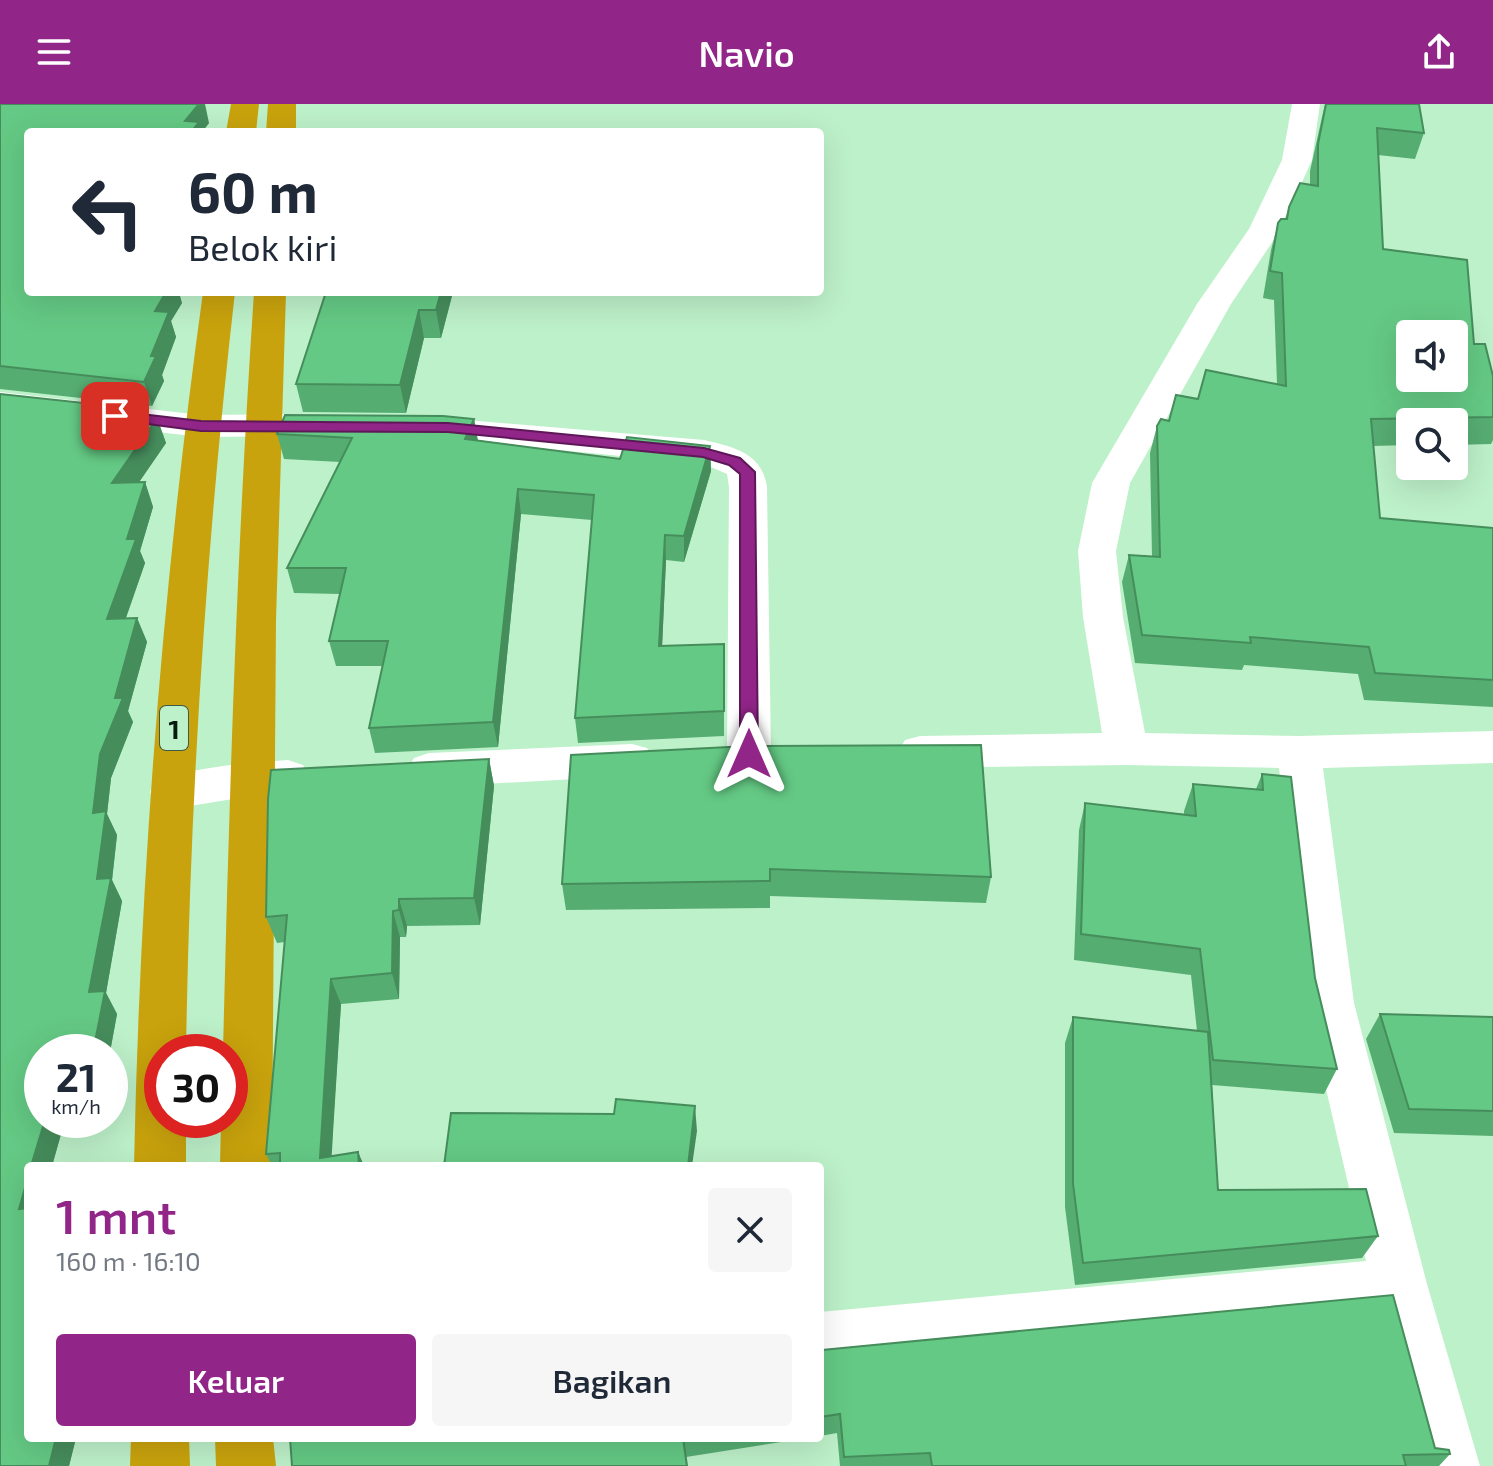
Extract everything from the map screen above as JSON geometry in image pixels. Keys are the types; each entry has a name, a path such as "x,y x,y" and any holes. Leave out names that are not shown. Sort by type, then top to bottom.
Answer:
{"highway":[{"path":"242,128 245,104"},
{"path":"281,128 282,104"},
{"name":"1","path":"160,1162 160,1039 176,689 201,426 218,296"},
{"path":"246,1162 251,779 262,425 270,296"},
{"path":"160,1442 160,1466"},
{"path":"244,1442 246,1466"}],"street":[{"path":"1126,749 1103,617 1097,551 1111,483 1214,304 1265,229 1297,160 1306,104"},
{"path":"0,403 201,426 339,426"},
{"path":"386,426 448,427 704,452 743,467 747,472 765,754 391,772"},
{"path":"875,753 1126,749 1299,752 1493,747"},
{"path":"1299,752 1330,1003 1399,1284 1450,1466"},
{"path":"172,792 251,779 329,775"},
{"path":"824,1340 1399,1284"}],"building":[{"path":"0,104 199,104 185,121 199,122 194,128 24,128 24,296 164,296 155,311 169,312 151,356 156,356 144,382 0,366"},
{"path":"1326,104 1419,104 1424,133 1377,128 1383,249 1467,260 1474,344 1485,344 1493,376 1493,417 1468,417 1468,408 1396,408 1396,419 1371,419 1380,518 1493,528 1493,680 1375,673 1369,647 1250,637 1251,643 1142,635 1129,555 1160,557 1157,426 1161,419 1169,421 1176,395 1198,399 1206,370 1286,386 1282,273 1270,271 1278,223 1281,219 1287,219 1300,183 1318,186 1318,144"},
{"path":"325,296 440,296 436,310 419,310 400,385 296,384"},
{"path":"0,394 131,408 128,414 157,418 112,483 145,482 127,539 136,539 107,619 137,618 115,698 123,698 100,754 93,813 106,811 97,879 111,878 89,992 105,991 97,1034 24,1034 24,1138 40,1138 32,1162 24,1162 24,1191 19,1209 24,1208 24,1442 55,1442 49,1466 0,1466"},
{"path":"285,415 474,419 465,439 620,459 627,437 710,446 684,536 665,535 659,646 724,644 724,711 575,718 594,495 518,489 493,722 369,728 388,641 329,641 346,568 287,568 352,438 277,434"},
{"path":"981,745 991,877 770,869 770,881 562,884 571,755 749,746"},
{"path":"489,759 474,898 399,899 399,910 393,911 392,973 331,979 320,1158 358,1152 359,1162 280,1162 280,1153 266,1154 287,915 266,917 271,770"},
{"path":"1262,774 1291,777 1315,978 1337,1069 1213,1060 1200,949 1081,934 1085,803 1196,816 1193,784 1263,790"},
{"path":"1380,1014 1493,1017 1493,1111 1409,1109"},
{"path":"1073,1017 1208,1032 1218,1190 1366,1189 1378,1236 1083,1263 1073,1184"},
{"path":"616,1099 695,1106 688,1162 445,1162 451,1113 614,1114"},
{"path":"1393,1295 1435,1448 1449,1450 1450,1454 1403,1455 1406,1466 932,1466 930,1453 844,1457 840,1414 824,1416 824,1350"},
{"path":"290,1442 684,1442 687,1466 292,1466"}],"route":[{"path":"115,416 201,426 448,427 704,452 734,461 747,472 749,754"}]}
